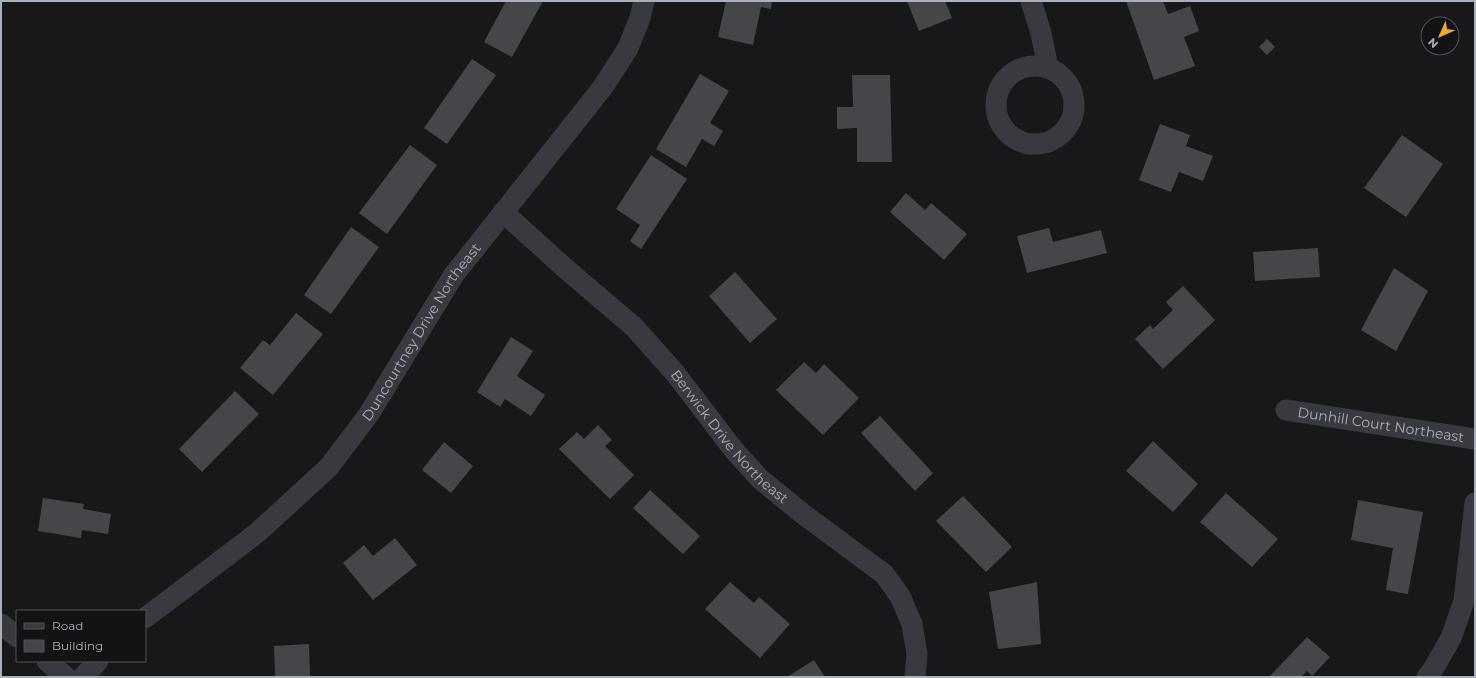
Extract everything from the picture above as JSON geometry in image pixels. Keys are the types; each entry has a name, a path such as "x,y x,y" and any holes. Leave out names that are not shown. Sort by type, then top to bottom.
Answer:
{"street":[{"name":"Duncourtney Drive Northeast","path":"146,617 257,533 329,466 369,414 453,276 603,86 628,48 640,18 644,1"},
{"path":"1031,1 1041,32 1048,68"},
{"name":"Berwick Drive Northeast","path":"503,212 566,269 634,326 675,373 733,449 760,479 803,514 884,574 900,596 912,624 917,654 915,677"},
{"name":"Dunhill Court Northeast","path":"1286,410 1475,439"},
{"path":"1427,677 1451,638 1464,601 1475,503"},
{"path":"1,624 16,636"},
{"path":"48,662 66,677"},
{"path":"83,677 97,662"}],"building":[{"path":"506,1 543,1 512,57 484,42"},
{"path":"726,1 772,1 771,9 761,7 753,45 718,37"},
{"path":"907,1 945,1 952,18 919,31"},
{"path":"1126,1 1163,1 1168,14 1190,6 1199,31 1184,37 1195,66 1154,80"},
{"path":"1267,39 1275,47 1267,55 1259,47"},
{"path":"472,59 496,75 447,144 424,128"},
{"path":"700,74 729,91 710,123 723,131 714,146 702,139 686,167 656,149"},
{"path":"852,75 890,75 892,162 857,162 857,128 837,129 837,107 853,107"},
{"path":"1160,124 1190,135 1186,146 1213,156 1203,181 1179,172 1171,192 1139,180"},
{"path":"1402,135 1443,164 1406,217 1364,188"},
{"path":"410,145 437,165 387,234 359,213"},
{"path":"651,155 687,179 641,249 630,241 640,225 616,209"},
{"path":"906,193 925,210 931,203 967,234 944,260 890,212"},
{"path":"351,227 379,247 331,314 304,295"},
{"path":"1049,228 1053,242 1101,230 1107,253 1027,273 1017,236"},
{"path":"1318,248 1320,277 1255,281 1253,252"},
{"path":"1394,268 1428,291 1396,351 1361,330"},
{"path":"735,272 777,319 750,343 709,296"},
{"path":"1183,286 1215,320 1163,369 1135,339 1150,325 1153,329 1173,310 1166,302"},
{"path":"296,313 323,334 273,395 240,368 263,340 270,345"},
{"path":"511,337 533,351 517,376 545,395 531,416 505,399 500,407 477,392"},
{"path":"804,362 816,373 824,364 859,398 823,435 776,390"},
{"path":"235,391 259,414 202,472 179,449"},
{"path":"880,416 933,473 915,491 861,433"},
{"path":"598,425 612,440 605,446 634,475 610,499 559,449 577,432 584,439"},
{"path":"1153,441 1198,484 1173,512 1126,471"},
{"path":"444,442 473,466 451,493 422,470"},
{"path":"650,490 700,536 683,554 633,508"},
{"path":"1226,493 1278,539 1252,567 1200,522"},
{"path":"963,496 1012,547 986,572 936,521"},
{"path":"43,498 84,504 83,509 111,514 108,534 82,530 81,538 38,531"},
{"path":"1358,500 1423,512 1408,594 1386,590 1393,548 1351,540"},
{"path":"395,538 417,565 373,600 343,563 364,545 373,556"},
{"path":"730,582 754,603 759,597 790,624 760,658 705,609"},
{"path":"1037,582 1041,644 998,649 989,592"},
{"path":"1307,637 1330,657 1312,676 1307,671 1301,677 1269,677"},
{"path":"309,644 310,677 275,677 274,646"},
{"path":"814,660 825,677 787,677"}]}
